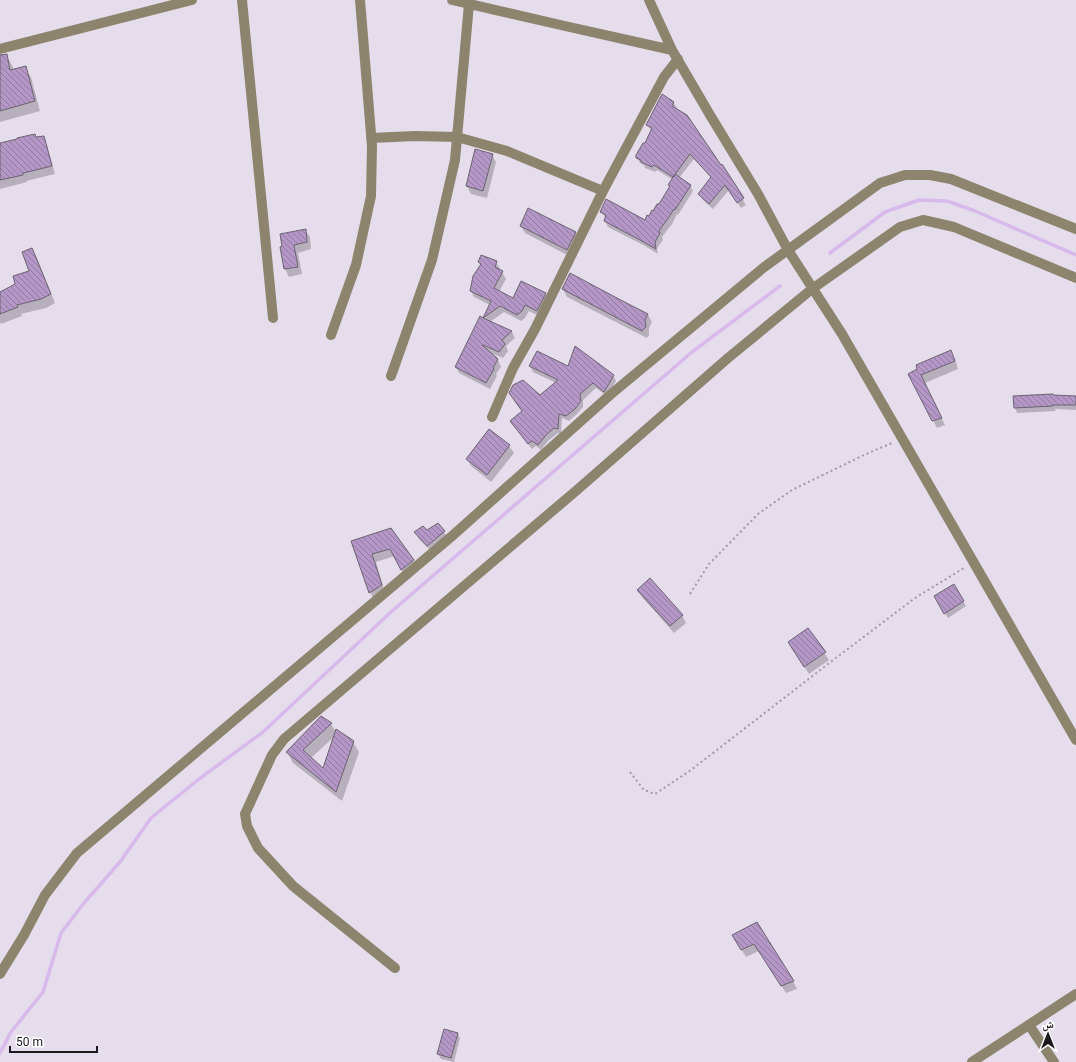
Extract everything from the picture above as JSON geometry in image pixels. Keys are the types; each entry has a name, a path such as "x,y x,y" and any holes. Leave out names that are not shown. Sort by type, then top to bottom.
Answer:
{"street":[{"path":"0,49 192,0"},
{"path":"242,0 273,318"},
{"path":"331,335 356,265 371,196 371,138 360,0"},
{"path":"452,0 672,50"},
{"path":"651,1 672,50 758,194 788,250 842,334 1076,740"},
{"path":"391,376 432,260 455,160 469,4"},
{"path":"492,417 513,368 535,329 603,191 664,77 678,59"},
{"path":"371,138 415,136 457,137 507,151 603,191"},
{"path":"0,974 24,935 45,895 77,853 451,537 610,395 756,273 841,210 880,183 905,175 930,175 951,179 1076,229"},
{"path":"395,968 293,886 258,848 247,826 245,814 272,755 284,739 577,490 728,358 812,289 900,228 923,220 954,227 1076,278"},
{"path":"972,1062 1076,994"},
{"path":"1029,1025 1054,1062"}],"path":[{"path":"690,594 709,564 758,514 792,490 902,438"},
{"path":"630,772 644,790 655,794 691,770 915,598 974,562"}],"building":[{"path":"7,54 10,70 26,66 35,101 0,111 0,55"},
{"path":"662,94 674,102 672,106 687,115 744,198 737,203 725,185 709,204 698,194 711,177 690,154 673,177 654,165 652,167 636,158 636,155 643,143 645,143 652,128 646,125"},
{"path":"35,134 36,137 44,136 52,166 0,180 0,143"},
{"path":"475,149 493,154 483,191 466,186"},
{"path":"675,174 691,185 659,231 660,233 655,242 656,249 604,221 606,215 600,212 606,199 645,220 647,215 649,216 657,204 659,204 670,186 668,185"},
{"path":"528,208 576,232 567,250 520,226"},
{"path":"306,229 307,242 294,245 298,267 284,269 280,247 282,246 280,234"},
{"path":"32,248 51,294 41,299 17,305 18,307 0,314 0,292 15,284 13,276 29,271 22,252"},
{"path":"481,255 497,261 495,267 503,271 494,288 513,298 521,281 546,293 537,311 525,305 522,311 517,315 500,306 483,318 491,301 470,291 473,276 481,264 478,262"},
{"path":"570,273 648,314 645,320 646,327 642,331 562,289"},
{"path":"480,316 512,331 502,340 505,344 499,352 482,345 498,359 486,383 455,367"},
{"path":"575,346 614,375 604,392 593,383 580,394 581,401 575,409 566,416 559,414 558,429 554,428 538,445 532,441 528,444 510,421 522,411 509,393 513,385 523,380 540,395 558,380 529,366 537,351 568,366"},
{"path":"951,350 955,361 921,375 942,418 932,421 908,374 917,369 916,365"},
{"path":"1053,394 1076,396 1076,405 1014,408 1013,396"},
{"path":"489,429 510,445 487,475 466,459"},
{"path":"438,523 445,531 427,546 414,532 423,526 427,530"},
{"path":"391,528 414,560 401,570 390,549 372,554 382,585 369,593 351,541"},
{"path":"650,578 683,615 670,626 637,590"},
{"path":"954,584 964,601 944,614 934,596"},
{"path":"808,628 826,652 804,667 788,642"},
{"path":"321,716 332,723 303,750 323,768 336,729 354,741 336,792 286,752"},
{"path":"757,922 794,981 781,986 754,944 741,950 732,935"},
{"path":"444,1029 458,1033 451,1058 437,1054"}],"waterway":[{"path":"830,253 885,212 919,200 947,201 975,211 1076,255"},
{"path":"0,1053 11,1032 43,992 61,933 84,903 120,862 151,818 199,779 263,732 391,612 692,352 780,286"}]}
